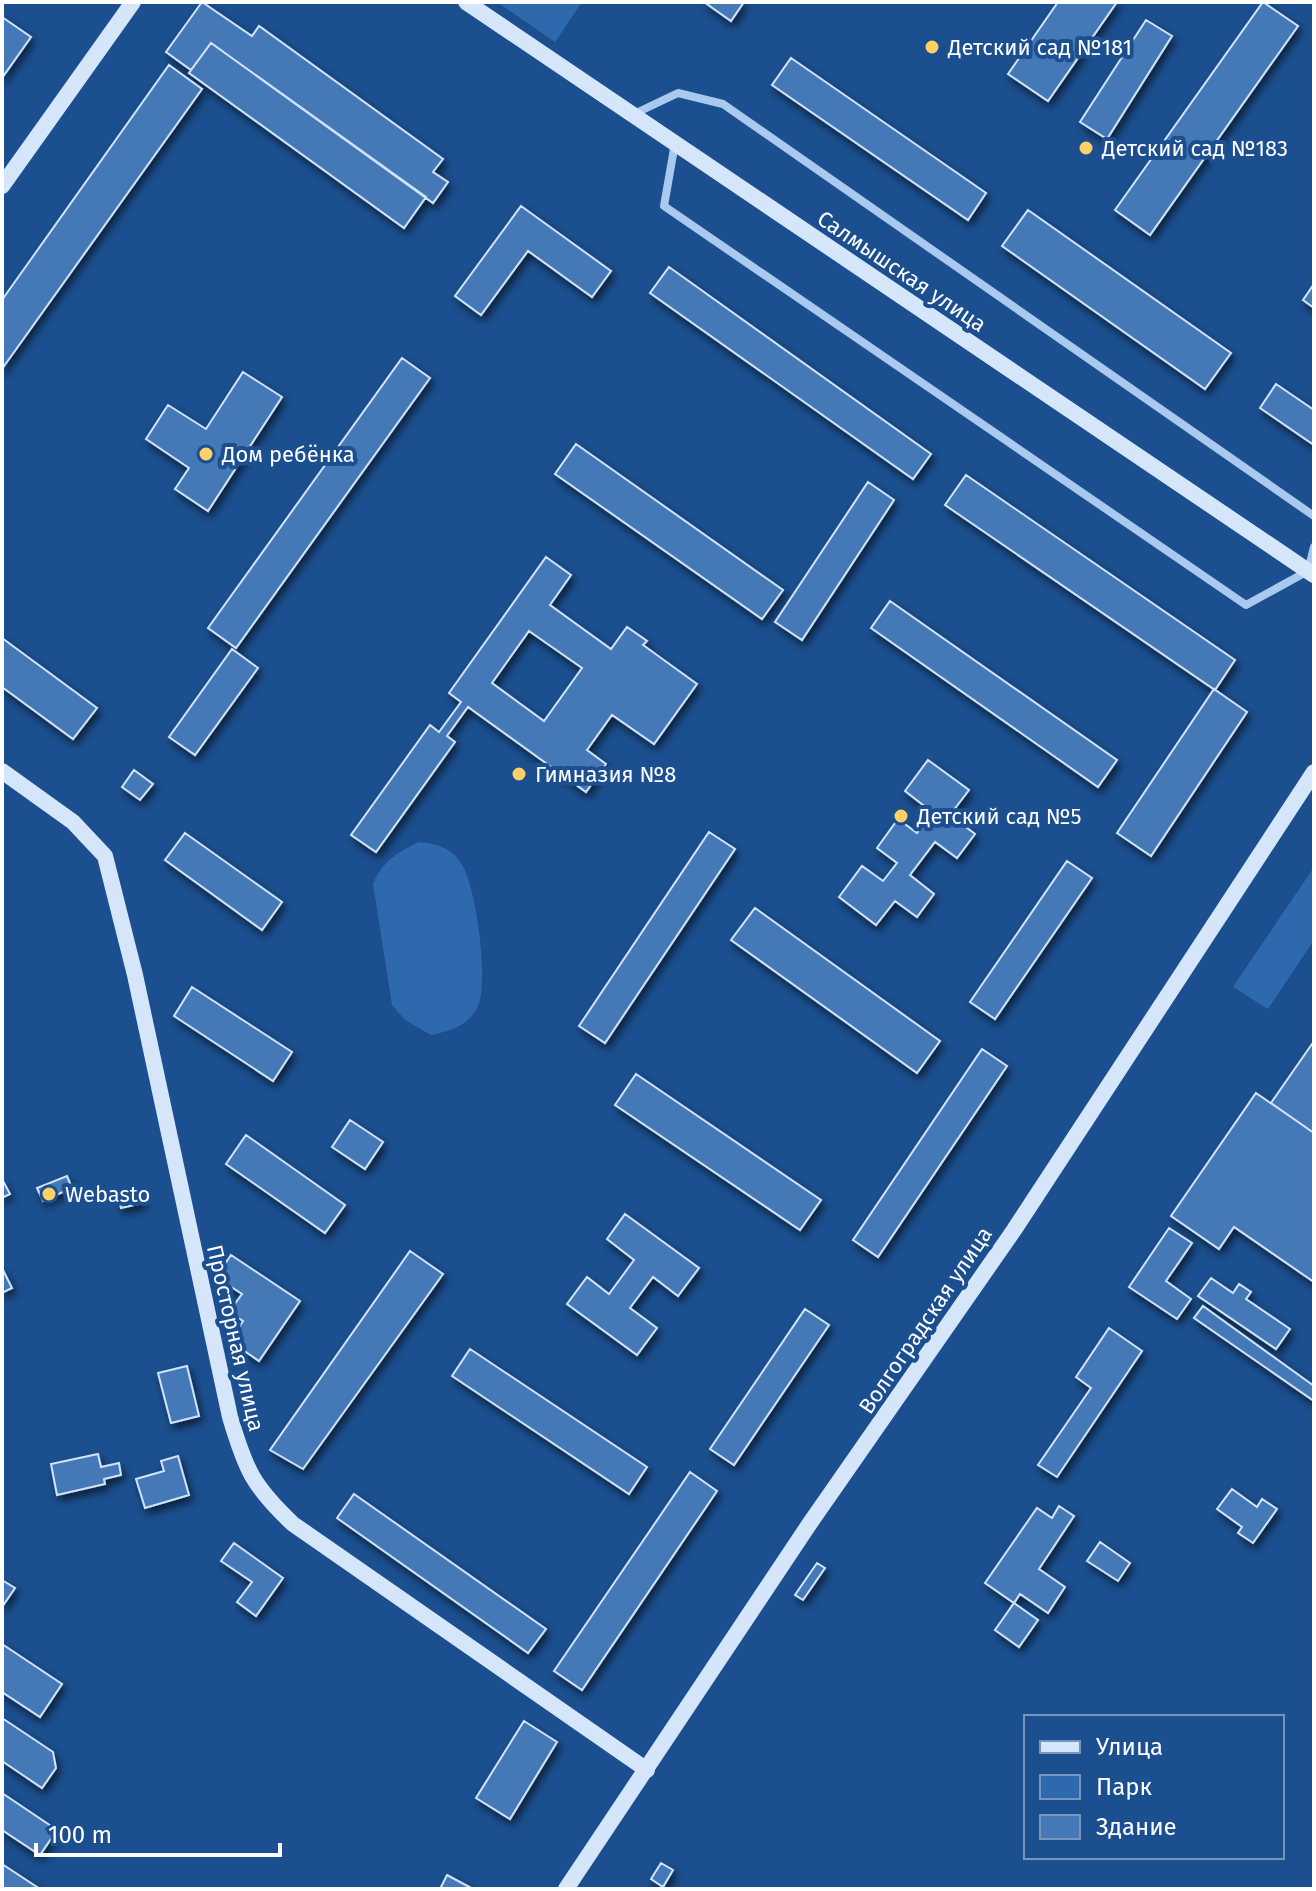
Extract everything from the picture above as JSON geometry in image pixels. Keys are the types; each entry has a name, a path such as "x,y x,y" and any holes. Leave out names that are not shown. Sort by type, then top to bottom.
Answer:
{"main road":[{"path":"2,186 133,2"},
{"name":"Салмышская улица","path":"466,2 1311,573"},
{"name":"Просторная улица","path":"2,771 73,822 105,856 135,975 230,1417 245,1469 261,1494 293,1524 647,1770"},
{"name":"Волгоградская улица","path":"566,1889 1161,1009 1314,772"}],"street":[{"path":"634,114 678,93 723,104 1314,516"},
{"path":"675,143 664,206 1246,605 1311,573 1314,547"}],"green space":[{"path":"497,2 582,2 555,42"},
{"path":"419,842 443,847 452,853 467,874 482,958 481,996 477,1008 463,1024 431,1035 405,1020 392,1005 373,884 391,858"},
{"path":"1314,867 1314,940 1268,1009 1233,987"}],"building":[{"path":"202,2 252,36 259,26 443,159 433,172 448,182 433,203 211,43 191,70 166,52"},
{"path":"704,2 744,2 731,21"},
{"path":"1058,2 1117,2 1048,101 1008,74"},
{"path":"1263,2 1298,26 1150,235 1115,210"},
{"path":"2,17 31,37 2,78"},
{"path":"1146,20 1172,36 1107,139 1080,122"},
{"path":"211,43 426,197 404,228 189,73"},
{"path":"791,58 986,193 968,220 772,85"},
{"path":"169,65 202,89 2,369 2,300"},
{"path":"521,206 611,271 592,297 528,251 481,315 455,296"},
{"path":"1028,210 1231,353 1205,389 1002,246"},
{"path":"669,267 931,454 913,479 650,293"},
{"path":"1314,284 1314,308 1303,300"},
{"path":"402,358 430,378 236,648 208,628"},
{"name":"Дом ребёнка","path":"243,372 282,397 208,511 175,489 189,468 146,439 168,405 206,429"},
{"path":"1276,384 1314,410 1314,445 1260,408"},
{"path":"576,444 783,590 762,619 555,474"},
{"path":"966,475 1235,660 1215,690 945,505"},
{"path":"868,482 894,500 802,640 775,622"},
{"path":"546,557 571,575 550,605 611,649 627,627 647,641 643,645 697,684 654,744 612,715 587,750 606,764 586,792 468,707 447,736 455,742 376,852 351,835 430,725 439,732 461,702 449,693","holes":["529,631 582,668 544,721 492,683"]},
{"path":"890,601 1117,760 1098,787 871,628"},
{"path":"2,638 97,708 73,739 2,687"},
{"path":"232,649 258,668 195,755 169,737"},
{"path":"1214,689 1247,712 1151,856 1117,833"},
{"path":"928,760 969,790 950,815 975,834 957,858 935,842 910,875 934,894 917,917 895,901 876,925 839,897 862,866 883,881 897,863 877,848 898,819 917,833 932,812 905,791"},
{"path":"134,770 153,784 140,800 122,787"},
{"path":"709,832 735,849 605,1043 579,1026"},
{"path":"185,833 282,902 262,930 165,860"},
{"path":"1067,861 1092,878 995,1019 970,1002"},
{"path":"755,908 940,1041 917,1073 731,940"},
{"path":"192,987 292,1052 273,1081 174,1016"},
{"path":"1312,1044 1314,1046 1314,1133 1271,1103"},
{"path":"982,1049 1007,1066 878,1257 853,1240"},
{"path":"636,1074 821,1200 800,1230 615,1105"},
{"path":"1256,1093 1314,1133 1314,1282 1234,1227 1219,1249 1171,1216"},
{"path":"350,1120 383,1142 365,1169 332,1147"},
{"path":"246,1135 345,1205 325,1233 226,1164"},
{"name":"Webasto","path":"67,1176 72,1188 43,1201 37,1188"},
{"path":"2,1179 10,1194 2,1198"},
{"path":"140,1190 143,1203 121,1208 118,1196"},
{"path":"625,1214 699,1268 678,1296 653,1277 630,1308 657,1328 637,1355 567,1304 587,1277 609,1294 634,1260 607,1239"},
{"path":"1169,1228 1192,1243 1166,1281 1191,1299 1177,1319 1129,1287"},
{"path":"410,1251 443,1274 303,1469 270,1450"},
{"path":"231,1255 300,1301 259,1361 230,1341 243,1321 229,1312 242,1294 216,1277"},
{"path":"2,1268 12,1288 2,1293"},
{"path":"1211,1278 1233,1293 1239,1284 1251,1292 1246,1299 1290,1329 1276,1349 1198,1296"},
{"path":"1203,1306 1314,1386 1314,1401 1194,1318"},
{"path":"805,1309 829,1325 734,1465 710,1449"},
{"path":"1109,1328 1142,1351 1057,1477 1038,1465 1091,1388 1076,1377"},
{"path":"470,1349 647,1467 629,1494 452,1376"},
{"path":"187,1366 199,1416 171,1423 158,1373"},
{"path":"98,1454 101,1467 119,1463 121,1475 104,1479 105,1484 57,1495 51,1464"},
{"path":"178,1456 189,1495 145,1508 136,1479 164,1471 161,1461"},
{"path":"690,1472 717,1491 582,1690 554,1671"},
{"path":"1232,1489 1257,1507 1262,1499 1277,1509 1253,1543 1238,1533 1242,1527 1217,1509"},
{"path":"354,1494 546,1629 528,1653 337,1518"},
{"path":"1059,1506 1074,1516 1039,1569 1065,1587 1048,1613 1020,1594 1014,1603 985,1583 1037,1508 1052,1518"},
{"path":"1100,1542 1130,1563 1118,1581 1087,1561"},
{"path":"234,1543 283,1578 256,1616 237,1602 252,1582 221,1561"},
{"path":"817,1563 825,1568 803,1600 795,1595"},
{"path":"2,1580 15,1588 2,1607"},
{"path":"1014,1603 1038,1620 1019,1647 995,1630"},
{"path":"2,1644 62,1684 40,1717 2,1692"},
{"path":"2,1718 53,1752 56,1768 42,1788 2,1761"},
{"path":"524,1721 557,1742 510,1819 476,1798"},
{"path":"2,1793 57,1830 40,1855 2,1830"},
{"path":"661,1863 673,1870 663,1887 651,1879"},
{"path":"2,1864 40,1889 2,1889"},
{"path":"447,1875 473,1889 440,1889"}],"place":[{"name":"Детский сад №181","path":"932,47"},
{"name":"Детский сад №183","path":"1086,148"},
{"name":"Дом ребёнка","path":"206,454"},
{"name":"Гимназия №8","path":"519,774"},
{"name":"Детский сад №5","path":"901,816"},
{"name":"Webasto","path":"49,1194"}]}
